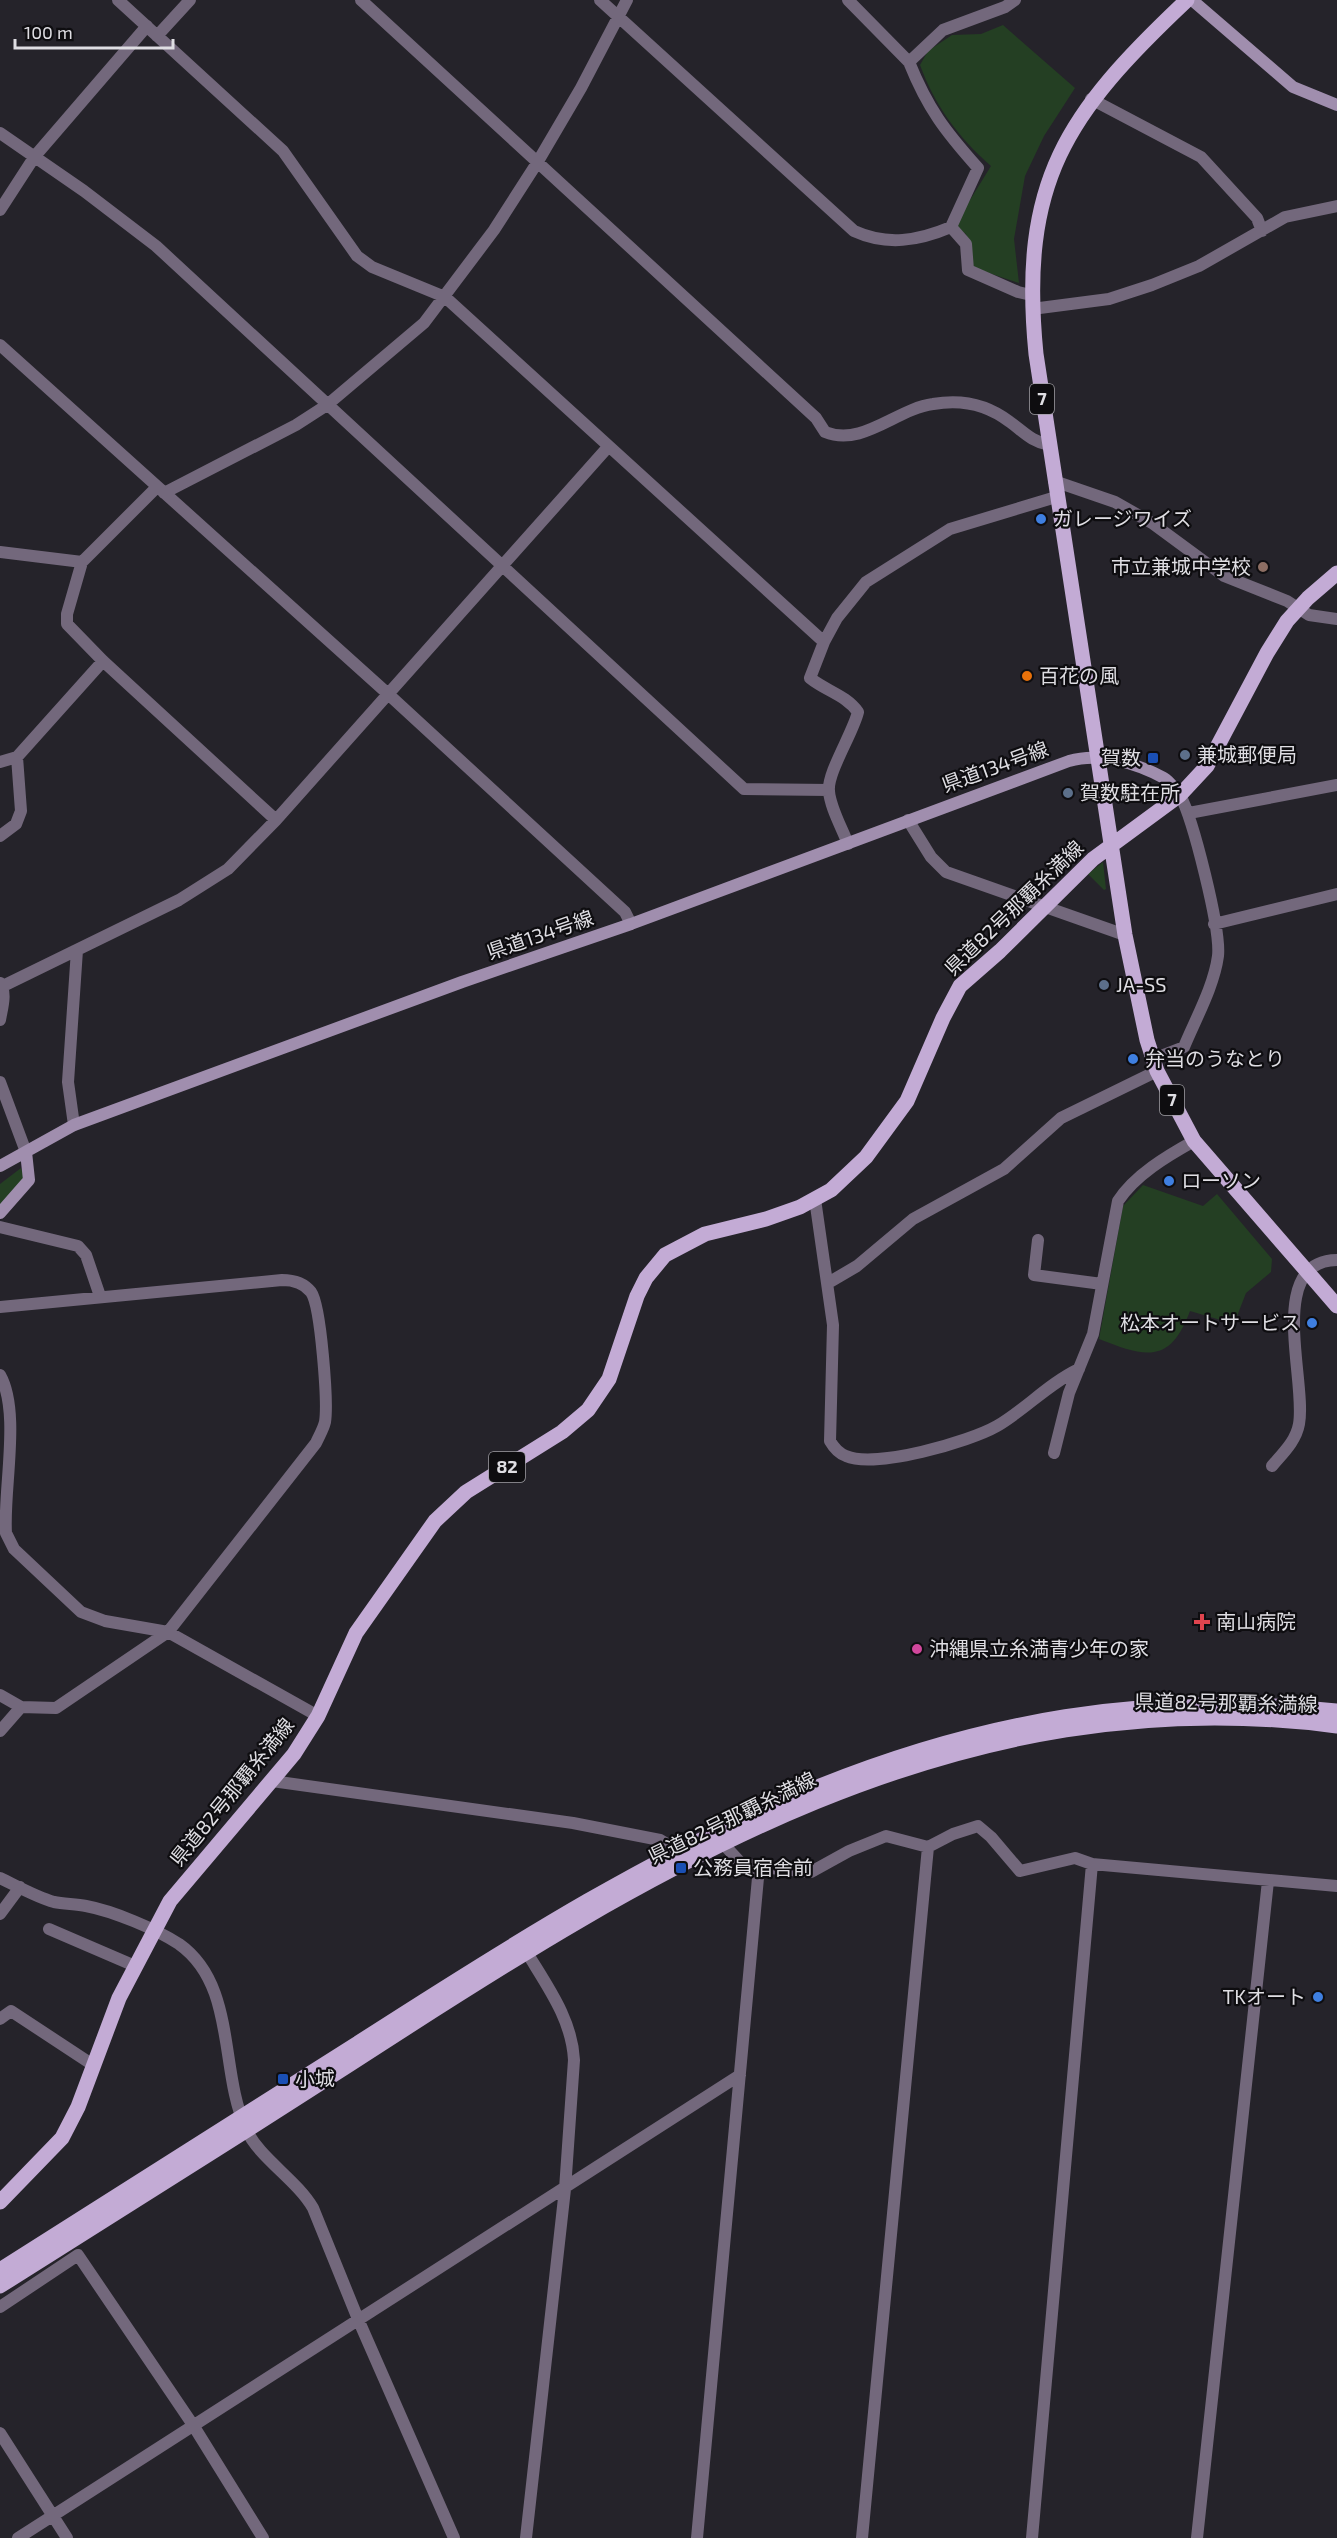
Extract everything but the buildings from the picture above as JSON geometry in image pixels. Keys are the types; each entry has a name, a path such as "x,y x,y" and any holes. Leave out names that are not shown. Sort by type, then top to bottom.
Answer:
{"main road":[{"name":"7","path":"1187,0 1128,56 1091,99 1064,145 1044,195 1034,244 1032,302 1056,497 1125,934 1140,1012 1155,1065 1194,1141 1337,1306"},
{"path":"1192,0 1293,87 1337,105"},
{"name":"県道82号那覇糸満線","path":"0,2202 62,2138 78,2107 135,1966 153,1930 188,1879 294,1754 318,1716 356,1633 435,1521 466,1492 562,1432 582,1416 598,1395 616,1363 637,1296 655,1266 665,1255 691,1239 766,1219 815,1199 854,1170 899,1116 960,986 1000,951 1043,907 1111,844 1180,795 1207,766 1267,653 1299,608 1337,573"},
{"name":"県道134号線","path":"0,1166 74,1125 455,985 631,924 1069,761 1086,756 1098,757"},
{"path":"1098,757 1166,779 1180,795"},
{"path":"0,1213 29,1180 26,1152"},
{"name":"県道82号那覇糸満線","path":"0,2286 520,1939 677,1850 794,1794 868,1766 956,1739 1041,1720 1118,1709 1214,1704 1337,1711"},
{"name":"県道82号那覇糸満線","path":"0,2270 624,1895 719,1831 800,1807 874,1778 959,1752 1046,1733 1123,1723 1188,1720 1259,1721 1337,1726"}],"street":[{"path":"118,0 283,150 357,256 372,267 395,278 423,286 445,297 824,642"},
{"path":"157,36 190,0"},
{"path":"361,0 816,418 825,432 843,437 858,434 916,408 933,404 981,405 991,409 1032,442 1049,445"},
{"path":"600,0 854,231 870,238 903,241 928,237 951,227 978,168 930,109 920,92 909,62 848,0"},
{"path":"276,820 103,661 67,624 67,614 82,562 160,490 296,425 327,405 391,354 424,323 494,230 537,163 581,88 627,0"},
{"path":"909,62 943,30 1005,7 1015,0"},
{"path":"0,210 35,156 147,26"},
{"path":"1091,99 1201,157 1257,218 1262,231"},
{"path":"0,133 35,156 156,246 744,789 829,790"},
{"path":"951,227 966,244 968,270 1018,292 1032,302 1109,299 1199,266 1286,217 1337,206"},
{"path":"0,345 387,693 625,912 631,924"},
{"path":"0,1020 2,985 179,900 228,869 276,820 608,447"},
{"path":"1054,481 1115,502 1152,523 1224,576 1299,608 1309,615 1337,619"},
{"path":"848,844 829,790 833,772 853,730 858,712 845,698 822,687 810,678 824,642 837,618 866,582 950,529 1056,497"},
{"path":"0,552 82,562"},
{"path":"0,762 17,757 103,661"},
{"path":"0,836 16,824 21,811 17,757"},
{"path":"1189,813 1337,785"},
{"path":"828,1283 857,1266 913,1219 1004,1170 1061,1118 1184,1047 1218,955 1214,924 1189,813 1180,795"},
{"path":"908,820 931,857 946,872 1125,934"},
{"path":"1214,924 1337,894"},
{"path":"74,1125 68,1082 77,950"},
{"path":"0,1082 26,1152"},
{"path":"1054,1454 1066,1401 1093,1334 1118,1201 1125,1191 1153,1167 1194,1141"},
{"path":"815,1199 828,1283 834,1345 830,1441 836,1450 847,1457 872,1461 978,1436 1023,1409 1059,1379 1079,1369"},
{"path":"0,1227 78,1246 86,1254 100,1296"},
{"path":"1038,1240 1034,1275 1102,1284"},
{"path":"1272,1466 1290,1444 1299,1425 1300,1401 1294,1310 1297,1286 1307,1272 1323,1263 1337,1260"},
{"path":"0,1307 282,1280 306,1287 316,1300 325,1397 322,1432 168,1632 56,1708 21,1707 0,1695"},
{"path":"0,1375 6,1392 10,1420 5,1525 9,1542 81,1612 105,1621 168,1632 318,1716"},
{"path":"0,1731 21,1707"},
{"path":"272,1781 573,1823 660,1840 677,1850"},
{"path":"719,1831 740,1862 759,1867 812,1872 849,1851 886,1836 928,1847 953,1834 978,1826 992,1837 1020,1871 1075,1858 1092,1864 1337,1886"},
{"path":"862,2538 928,1847"},
{"path":"1032,2538 1092,1864"},
{"path":"697,2538 759,1867"},
{"path":"0,1878 54,1902 88,1907 153,1930 180,1945 191,1955 210,1983 218,2000 230,2079 244,2124 255,2143 304,2192 313,2208 358,2319 454,2538"},
{"path":"1197,2538 1268,1881"},
{"path":"0,1914 20,1887"},
{"path":"49,1929 135,1966"},
{"path":"526,1952 568,2024 573,2040 565,2189 526,2538"},
{"path":"0,2019 11,2011 93,2066"},
{"path":"18,2538 740,2075"},
{"path":"0,2307 78,2255 193,2425 263,2538"},
{"path":"0,2433 67,2538"}],"green space":[{"path":"1003,25 1075,88 1044,136 1025,176 1014,239 1019,283 971,267 966,234 954,226 991,166 968,144 949,120 933,94 920,65 928,51 952,35 981,34"},
{"path":"1103,862 1106,889 1104,890 1088,874"},
{"path":"21,1168 24,1178 0,1205 0,1184"},
{"path":"1143,1185 1203,1206 1217,1194 1272,1259 1271,1272 1246,1293 1234,1324 1190,1311 1174,1341 1154,1352 1130,1350 1099,1339 1123,1206"}],"place":[{"name":"ガレージワイズ","path":"1041,519"},
{"name":"市立兼城中学校","path":"1263,567"},
{"name":"百花の風","path":"1027,676"},
{"name":"兼城郵便局","path":"1185,755"},
{"name":"賀数","path":"1153,758"},
{"name":"賀数駐在所","path":"1068,793"},
{"name":"JA-SS","path":"1104,985"},
{"name":"弁当のうなとり","path":"1133,1059"},
{"name":"ローソン","path":"1169,1181"},
{"name":"松本オートサービス","path":"1312,1323"},
{"name":"南山病院","path":"1202,1622"},
{"name":"沖縄県立糸満青少年の家","path":"917,1649"},
{"name":"公務員宿舎前","path":"681,1868"},
{"name":"TKオート","path":"1318,1997"},
{"name":"小城","path":"283,2079"}]}
